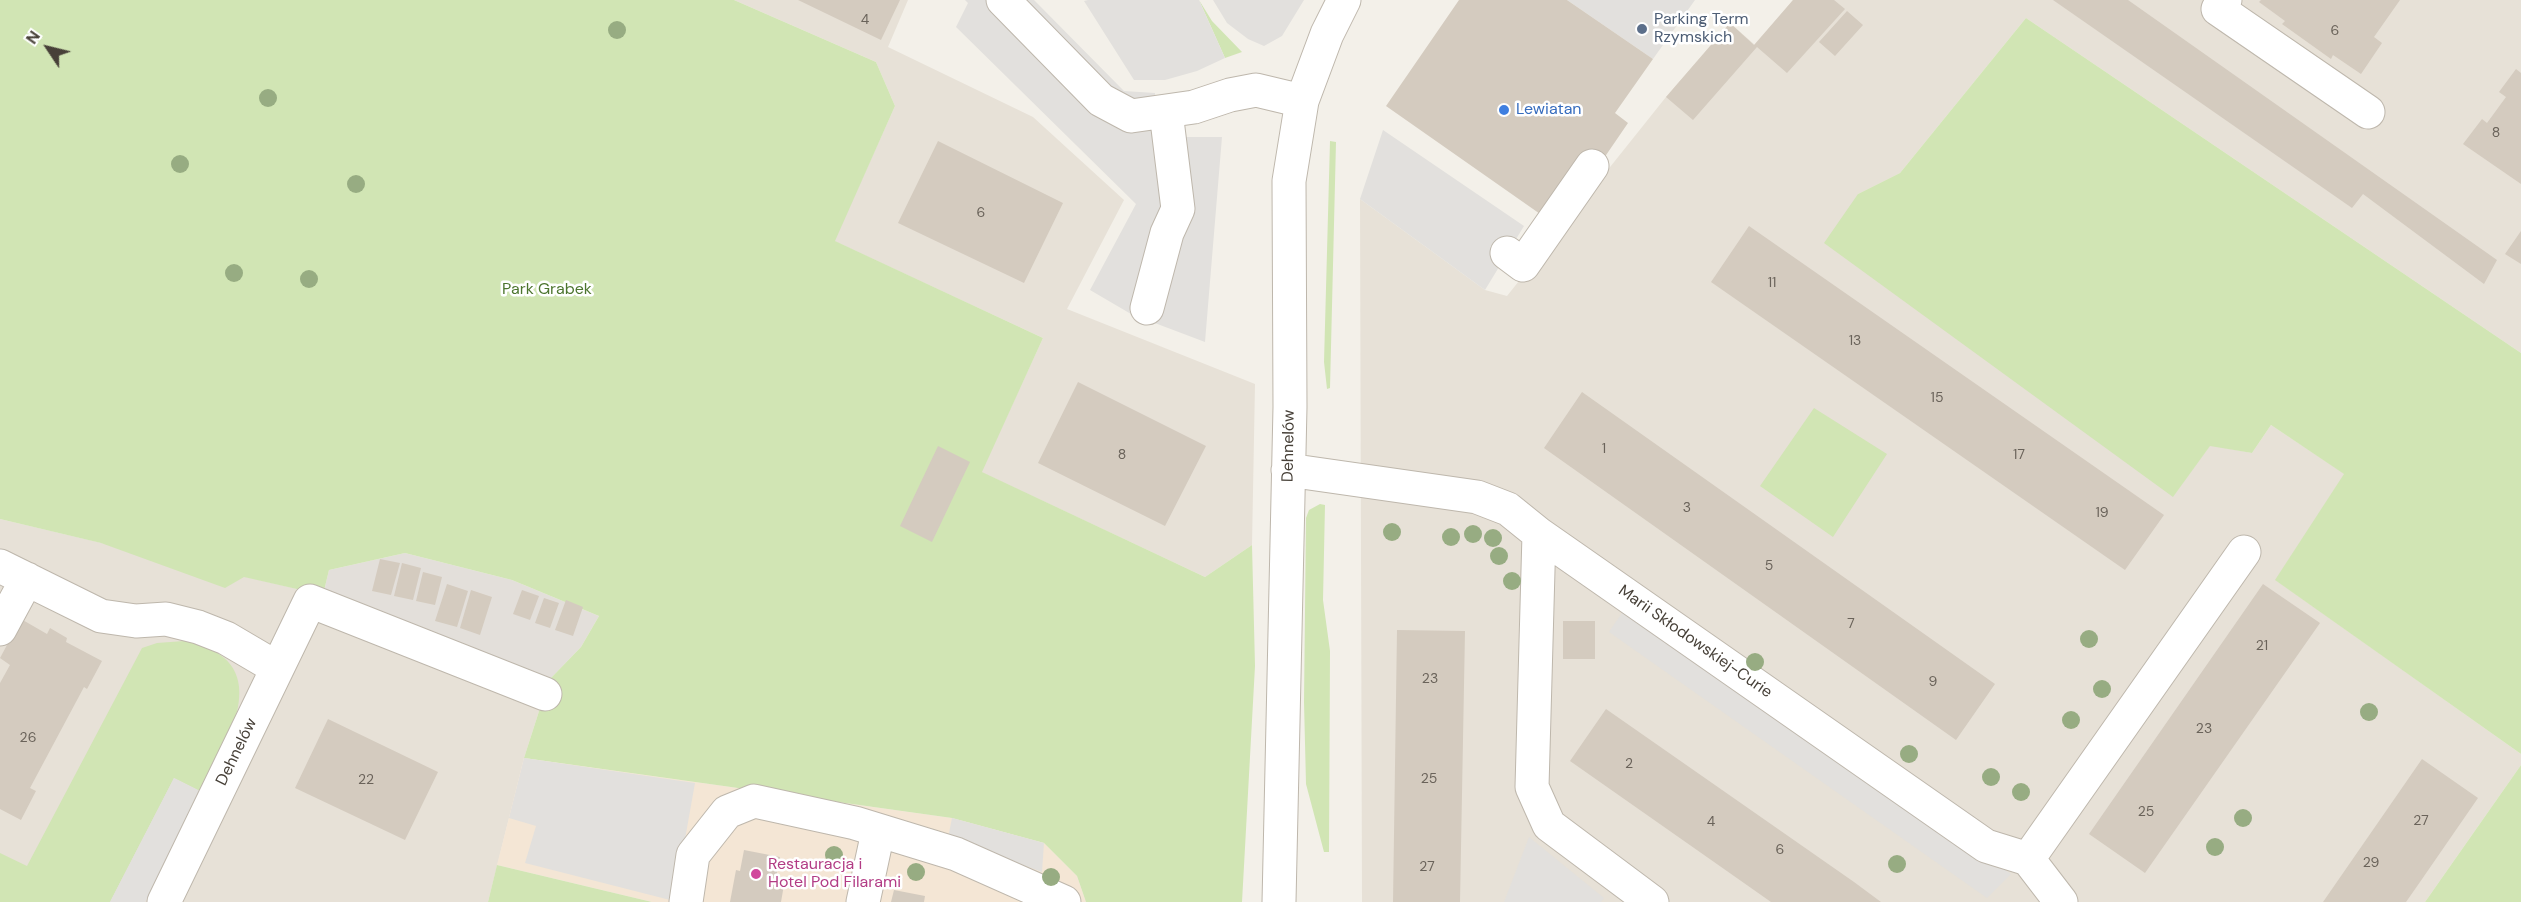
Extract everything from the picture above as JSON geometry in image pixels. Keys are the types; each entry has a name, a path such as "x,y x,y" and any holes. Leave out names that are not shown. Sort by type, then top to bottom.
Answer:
{"street":[{"path":"1003,0 1101,100 1131,116 1166,112 1256,90 1302,101"},
{"name":"Dehnelów","path":"1279,902 1288,470 1289,181 1302,101 1327,34 1344,0"},
{"path":"2224,0 2218,9 2368,112"},
{"path":"1147,308 1167,233 1178,208 1166,112"},
{"path":"1507,253 1523,265 1592,166"},
{"name":"Marii Skłodowskiej-Curie","path":"1288,470 1477,497 1508,509 1539,534 1986,846 2028,859"},
{"path":"1539,534 1532,787 1549,825 1652,902"},
{"path":"2061,902 2028,859 2244,552"},
{"path":"0,629 13,572 101,616 136,621 166,619 198,627 226,638 277,668"},
{"name":"Dehnelów","path":"164,902 310,601 545,694"},
{"path":"686,902 693,855 726,812 754,801 855,823 878,832 956,854 1064,902"},
{"path":"863,902 878,832"}],"shaded area":[{"path":"734,0 908,0 888,47 1033,117 1124,200 1067,309 1255,384 1252,545 1205,577 981,472 1043,338 834,241 895,106 876,62"},
{"path":"965,0 1034,0 1124,91 1155,93 1157,137 1222,137 1205,342 1131,314 1090,290 1136,204 956,27 968,3"},
{"path":"1199,0 1225,58 1197,71 1165,80 1134,80 1084,1"},
{"path":"1213,0 1304,0 1282,36 1264,46 1248,39 1227,23"},
{"name":"Parking Term Rzymskich","path":"1567,0 1695,0 1653,59"},
{"path":"1793,0 2521,0 2521,353 2026,18 1900,173 1858,194 2173,496 2210,445 2252,453 2271,425 2345,474 2276,580 2521,754 2521,765 2425,902 1362,902 1360,199 1485,290 1507,296 1666,97 1730,23 1755,45"},
{"path":"1383,130 1524,226 1485,290 1360,199"},
{"path":"0,519 323,595 549,680 524,758 488,902 0,902"},
{"path":"405,553 512,580 599,616 581,647 549,680 323,595 329,570"},
{"path":"1626,607 2011,874 1987,898 1609,632"},
{"path":"524,758 952,818 1044,843 1077,876 1086,902 652,902 497,865"},
{"path":"524,758 695,783 674,901 525,863 536,826 509,818"},
{"path":"174,778 202,792 145,902 110,902"},
{"path":"952,818 1044,843 1042,872 948,838"},
{"path":"1529,837 1604,898 1601,902 1504,902"}],"green space":[{"name":"Park Grabek","path":"0,0 734,0 876,62 895,106 835,241 1043,338 982,472 1205,577 1252,545 1255,666 1242,902 1086,902 1077,876 1044,843 952,818 524,758 549,680 581,647 599,616 512,580 405,553 329,570 323,595 244,577 225,588 101,543 0,519"},
{"path":"1199,0 1212,21 1242,52 1225,58"},
{"path":"2026,18 2521,353 2521,754 2275,580 2344,474 2271,425 2252,453 2210,446 2173,497 1824,243 1858,194 1900,173"},
{"path":"1330,141 1336,142 1330,388 1327,389 1324,362"},
{"path":"1814,408 1887,454 1833,537 1760,486"},
{"path":"1320,504 1325,505 1323,600 1330,651 1329,852 1324,852 1306,784 1304,702 1306,518 1309,510"},
{"path":"184,641 213,650 230,664 238,682 239,703 233,725 202,792 174,778 110,902 0,902 0,853 27,866 142,648 157,643"},
{"path":"2521,765 2521,902 2425,902"},
{"path":"497,865 652,902 488,902"}],"building":[{"path":"798,0 900,0 881,40"},
{"name":"Lewiatan","path":"1459,0 1567,0 1653,59 1615,113 1628,123 1602,161 1543,216 1386,106"},
{"path":"1793,0 1834,0 1845,9 1787,73 1757,47 1693,120 1666,97 1730,23 1754,45"},
{"path":"2053,0 2128,0 2497,260 2484,284 2363,194 2352,208"},
{"path":"2261,0 2400,0 2374,37 2382,43 2361,74 2333,55 2331,59 2282,24 2285,21 2259,2"},
{"path":"1847,11 1863,25 1835,56 1819,42"},
{"path":"2516,69 2521,73 2521,184 2463,144 2482,119 2487,123 2506,97 2499,92"},
{"path":"938,141 1063,203 1024,283 898,223"},
{"path":"1749,226 2164,515 2125,570 1711,282"},
{"path":"2521,231 2521,264 2505,254"},
{"path":"1078,382 1206,446 1165,526 1038,463"},
{"path":"1582,392 1995,684 1956,740 1544,448"},
{"path":"938,446 970,462 932,542 900,526"},
{"path":"380,559 400,563 391,595 372,591"},
{"path":"402,563 421,568 413,600 394,596"},
{"path":"423,572 442,577 435,605 416,601"},
{"path":"447,584 468,591 457,627 435,621"},
{"path":"2263,584 2320,623 2145,873 2089,834"},
{"path":"471,590 492,597 480,635 460,628"},
{"path":"522,590 539,596 530,620 513,614"},
{"path":"544,598 559,603 550,628 535,623"},
{"path":"566,600 583,607 573,636 555,630"},
{"path":"21,619 47,634 50,628 67,638 66,642 102,661 87,689 84,687 30,788 36,791 21,820 0,809 0,683 10,665 0,658"},
{"path":"1563,621 1595,621 1595,659 1563,659"},
{"path":"1397,630 1465,631 1460,902 1393,902"},
{"path":"1606,709 1881,902 1771,902 1570,761"},
{"path":"328,719 438,772 405,840 295,788"},
{"path":"2422,759 2478,798 2420,882 2406,902 2323,902"},
{"name":"Restauracja i Hotel Pod Filarami","path":"744,850 780,857 776,878 785,879 781,902 730,902 736,870 740,871"},
{"path":"894,890 925,896 924,902 891,902"}],"place":[{"name":"Parking Term Rzymskich","path":"1642,29"},
{"name":"Lewiatan","path":"1504,110"},
{"name":"Restauracja i Hotel Pod Filarami","path":"756,874"}]}
